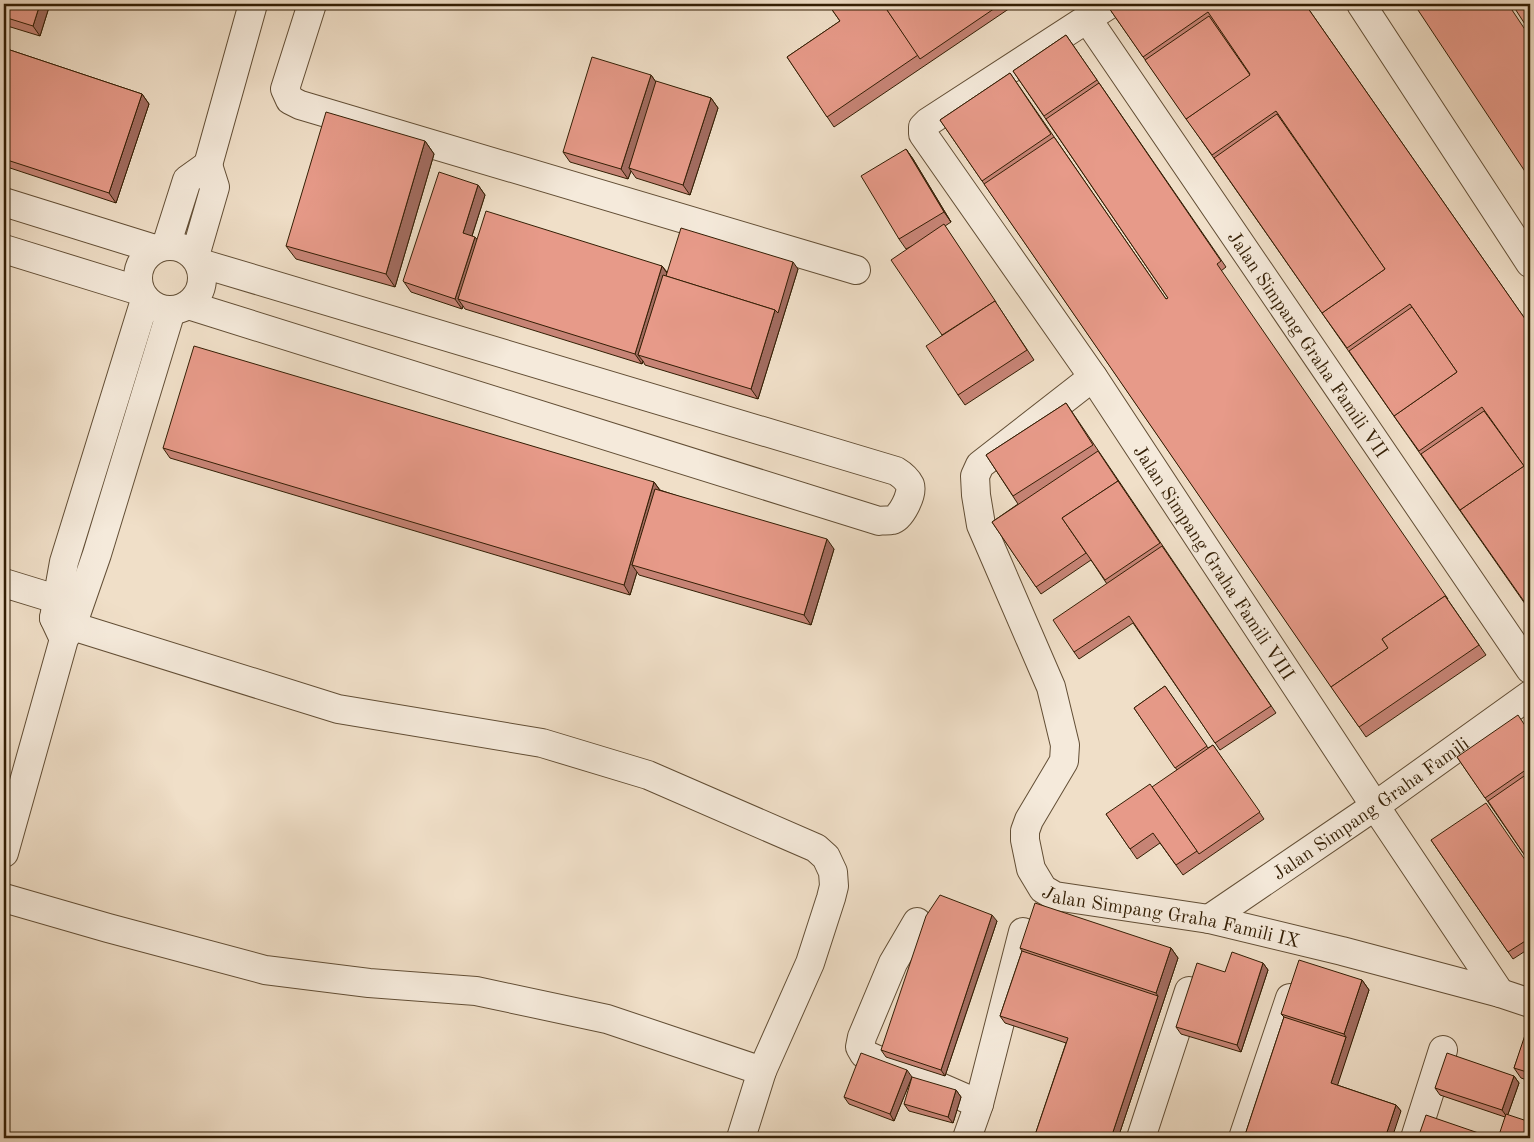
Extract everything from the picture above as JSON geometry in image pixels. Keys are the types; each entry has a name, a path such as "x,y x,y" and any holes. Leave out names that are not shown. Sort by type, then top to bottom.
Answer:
{"street":[{"path":"4,854 8,824 65,618 97,554 180,308 199,294 203,278 197,260 215,187 208,165 253,4"},
{"path":"312,4 285,88 290,100 310,108 856,270"},
{"path":"1088,20 1110,4"},
{"path":"1361,4 1530,263"},
{"name":"Jalan Simpang Graha Famili VIII","path":"1088,20 928,122 923,127 923,134 1092,377 1500,993"},
{"name":"Jalan Simpang Graha Famili VII","path":"1088,20 1530,668"},
{"path":"65,618 64,562 143,296 137,279 139,267 145,256 160,247 187,180 208,165"},
{"path":"4,202 160,247 181,247 197,260 896,471 901,473 910,484 910,490 906,503 898,517 892,520 879,521 180,308 161,310 143,296 4,249"},
{"name":"Jalan Simpang Graha Famili IX","path":"1092,377 980,465 975,476 976,495 982,525 1051,687 1065,745 1064,761 1029,820 1025,831 1031,868 1037,880 1043,888 1055,896 1209,919 1342,951 1500,993 1530,1003"},
{"path":"4,583 65,618 338,709 542,743 648,775 816,848 826,857 833,872 834,886 831,898 810,963 762,1070 741,1138"},
{"name":"Jalan Simpang Graha Famili","path":"1209,919 1375,806 1530,695"},
{"path":"4,898 117,931 265,970 369,983 476,991 607,1019 762,1070"},
{"path":"917,922 894,963 862,1037 860,1047 864,1054 979,1104"},
{"path":"967,1138 979,1104 1023,932"},
{"path":"1141,1138 1193,978"},
{"path":"1243,1138 1290,998"},
{"path":"1414,1138 1443,1050"}],"building":[{"path":"4,4 40,4 33,26 4,17"},
{"path":"828,4 883,4 918,55 827,117 787,57 840,21"},
{"path":"883,4 1001,4 920,59"},
{"path":"1116,4 1305,4 1530,326 1530,605 1528,607 1460,510 1524,466 1482,407 1419,451 1394,416 1457,372 1410,304 1347,348 1322,313 1385,269 1276,111 1212,155 1186,119 1250,74 1208,12 1143,57 1109,8"},
{"path":"1414,4 1508,4 1530,37 1530,179"},
{"path":"1512,4 1530,4 1530,32"},
{"path":"1209,16 1250,75 1186,119 1145,60"},
{"path":"1066,35 1097,80 1044,116 1013,71"},
{"path":"4,48 142,94 109,193 4,159"},
{"path":"592,57 651,75 621,169 563,152"},
{"path":"1010,73 1051,134 982,181 940,120"},
{"path":"656,81 711,98 683,185 629,168"},
{"path":"1099,83 1221,261 1217,264 1448,599 1445,596 1382,639 1388,648 1331,687 984,184 1054,137 1166,299 1168,298 1046,119"},
{"path":"326,112 425,141 386,274 286,246"},
{"path":"1277,114 1385,269 1322,313 1214,158"},
{"path":"906,149 944,212 899,239 861,176"},
{"path":"439,172 478,185 463,233 475,237 455,299 403,281"},
{"path":"486,211 662,266 635,354 458,299"},
{"path":"944,224 996,302 942,335 891,260"},
{"path":"681,228 793,262 778,313 775,310 666,276"},
{"path":"663,275 775,310 751,389 638,355"},
{"path":"995,301 1027,350 958,395 926,346"},
{"path":"1412,307 1457,372 1394,416 1349,351"},
{"path":"194,346 654,482 624,585 163,448"},
{"path":"1066,403 1093,445 1013,496 986,455"},
{"path":"1484,411 1524,466 1460,510 1421,454"},
{"path":"1098,451 1118,481 1062,518 1086,553 1036,587 992,522"},
{"path":"1118,481 1160,543 1105,580 1062,518"},
{"path":"655,489 827,539 804,615 632,565"},
{"path":"1162,546 1271,706 1215,743 1129,616 1074,652 1053,620"},
{"path":"1445,596 1479,645 1359,727 1331,687 1388,648 1382,639"},
{"path":"1165,686 1207,746 1175,768 1134,708"},
{"path":"1518,715 1530,733 1530,767 1485,798 1457,757"},
{"path":"1213,745 1260,812 1199,854 1152,787"},
{"path":"1530,772 1530,863 1488,801"},
{"path":"1150,784 1197,851 1176,865 1153,833 1130,849 1106,814"},
{"path":"1486,803 1530,867 1530,938 1508,952 1431,840"},
{"path":"940,895 992,915 941,1070 881,1050 926,916"},
{"path":"1035,903 1171,948 1156,993 1020,948"},
{"path":"1022,951 1158,996 1111,1138 1034,1138 1068,1038 1000,1016"},
{"path":"1232,952 1263,963 1237,1045 1176,1027 1197,963 1225,972"},
{"path":"1299,960 1362,980 1344,1034 1281,1014"},
{"path":"1284,1017 1346,1037 1331,1083 1396,1105 1385,1138 1244,1138"},
{"path":"1530,1024 1530,1073 1514,1068"},
{"path":"861,1053 907,1070 890,1114 844,1097"},
{"path":"1447,1053 1514,1076 1502,1110 1435,1088"},
{"path":"912,1077 956,1090 948,1117 904,1104"},
{"path":"1506,1114 1530,1122 1530,1138 1498,1138"},
{"path":"1426,1115 1493,1138 1418,1138"}]}
